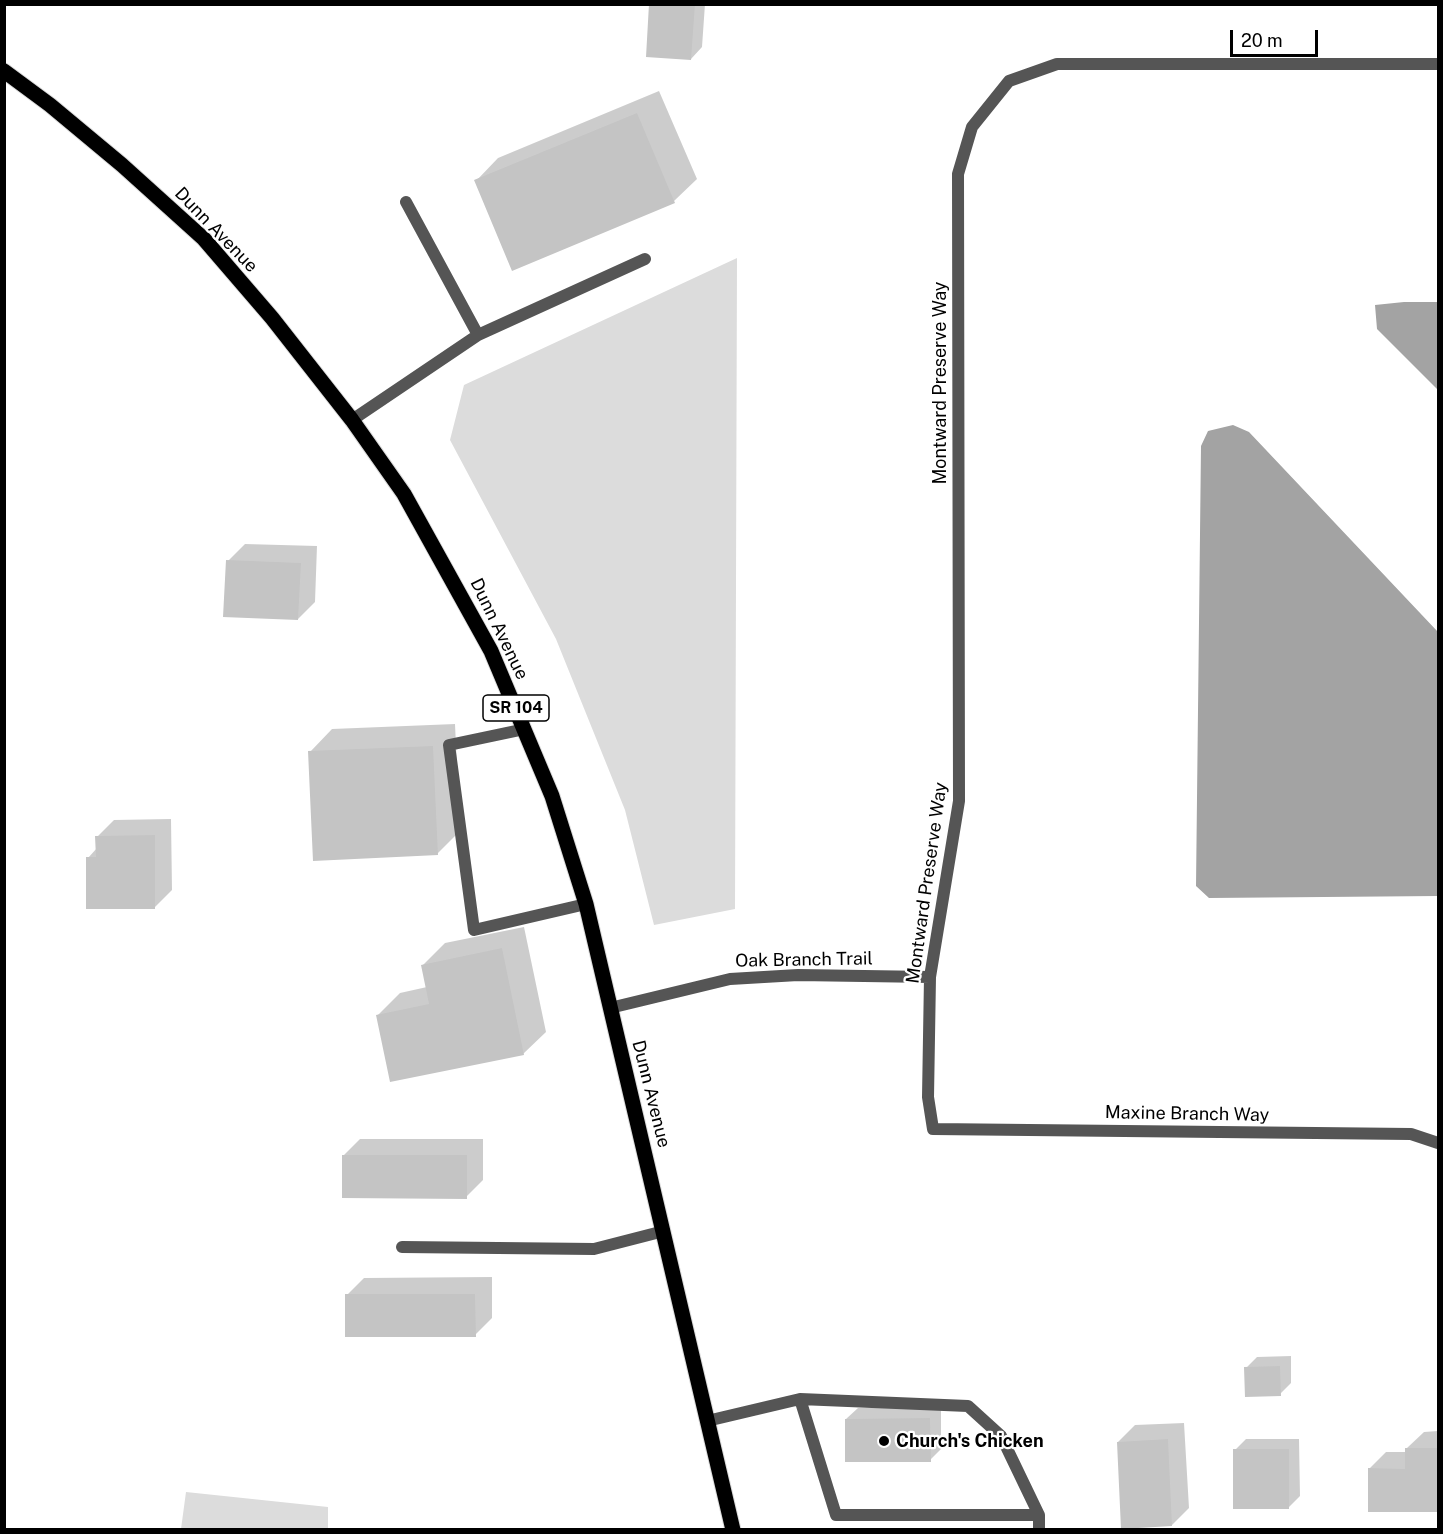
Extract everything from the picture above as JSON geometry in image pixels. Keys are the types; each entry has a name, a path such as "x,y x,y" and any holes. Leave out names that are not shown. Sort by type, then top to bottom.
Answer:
{"main road":[{"name":"Dunn Avenue","path":"4,71 50,105 122,165 204,239 272,318 352,420 404,494 491,651 552,796 586,904 734,1530"}],"street":[{"name":"Montward Preserve Way","path":"933,1129 928,1097 930,978 959,801 958,174 972,127 1009,81 1057,63 1438,64"},
{"path":"406,202 478,335"},
{"path":"352,420 478,335 645,260"},
{"path":"525,729 449,745 474,930 586,904"},
{"name":"Oak Branch Trail","path":"610,1008 730,980 798,975 930,978"},
{"name":"Maxine Branch Way","path":"933,1129 1411,1134 1438,1143"},
{"path":"402,1247 594,1249 664,1231"},
{"path":"707,1421 800,1399 968,1406 1001,1436 1038,1515 1039,1530"},
{"path":"800,1399 836,1515 1038,1515"}],"shaded area":[{"path":"737,258 735,909 654,925 625,810 556,639 450,440 464,385"},
{"path":"1438,302 1438,390 1377,329 1375,305"},
{"path":"1233,425 1249,432 1438,632 1438,896 1209,898 1196,886 1201,446 1208,431"},
{"path":"186,1492 328,1507 328,1529 181,1529"}],"building":[{"path":"649,4 695,4 691,60 646,57"},
{"path":"637,113 675,203 512,271 474,180"},
{"path":"226,560 301,563 298,620 223,617"},
{"path":"433,746 438,855 313,861 308,751"},
{"path":"155,835 155,909 86,909 86,857 96,857 95,836"},
{"path":"502,948 524,1055 390,1082 376,1015 429,1004 421,965"},
{"path":"342,1155 467,1155 467,1199 342,1198"},
{"path":"345,1294 475,1294 476,1337 345,1337"},
{"path":"1280,1366 1281,1396 1245,1397 1244,1367"},
{"path":"930,1418 931,1462 845,1462 845,1419"},
{"path":"1168,1439 1172,1526 1121,1529 1117,1442"},
{"path":"1405,1448 1438,1448 1438,1512 1368,1512 1368,1468 1405,1469"},
{"path":"1233,1449 1289,1449 1289,1509 1233,1509"}],"place":[{"name":"Church's Chicken","path":"884,1441"}]}
